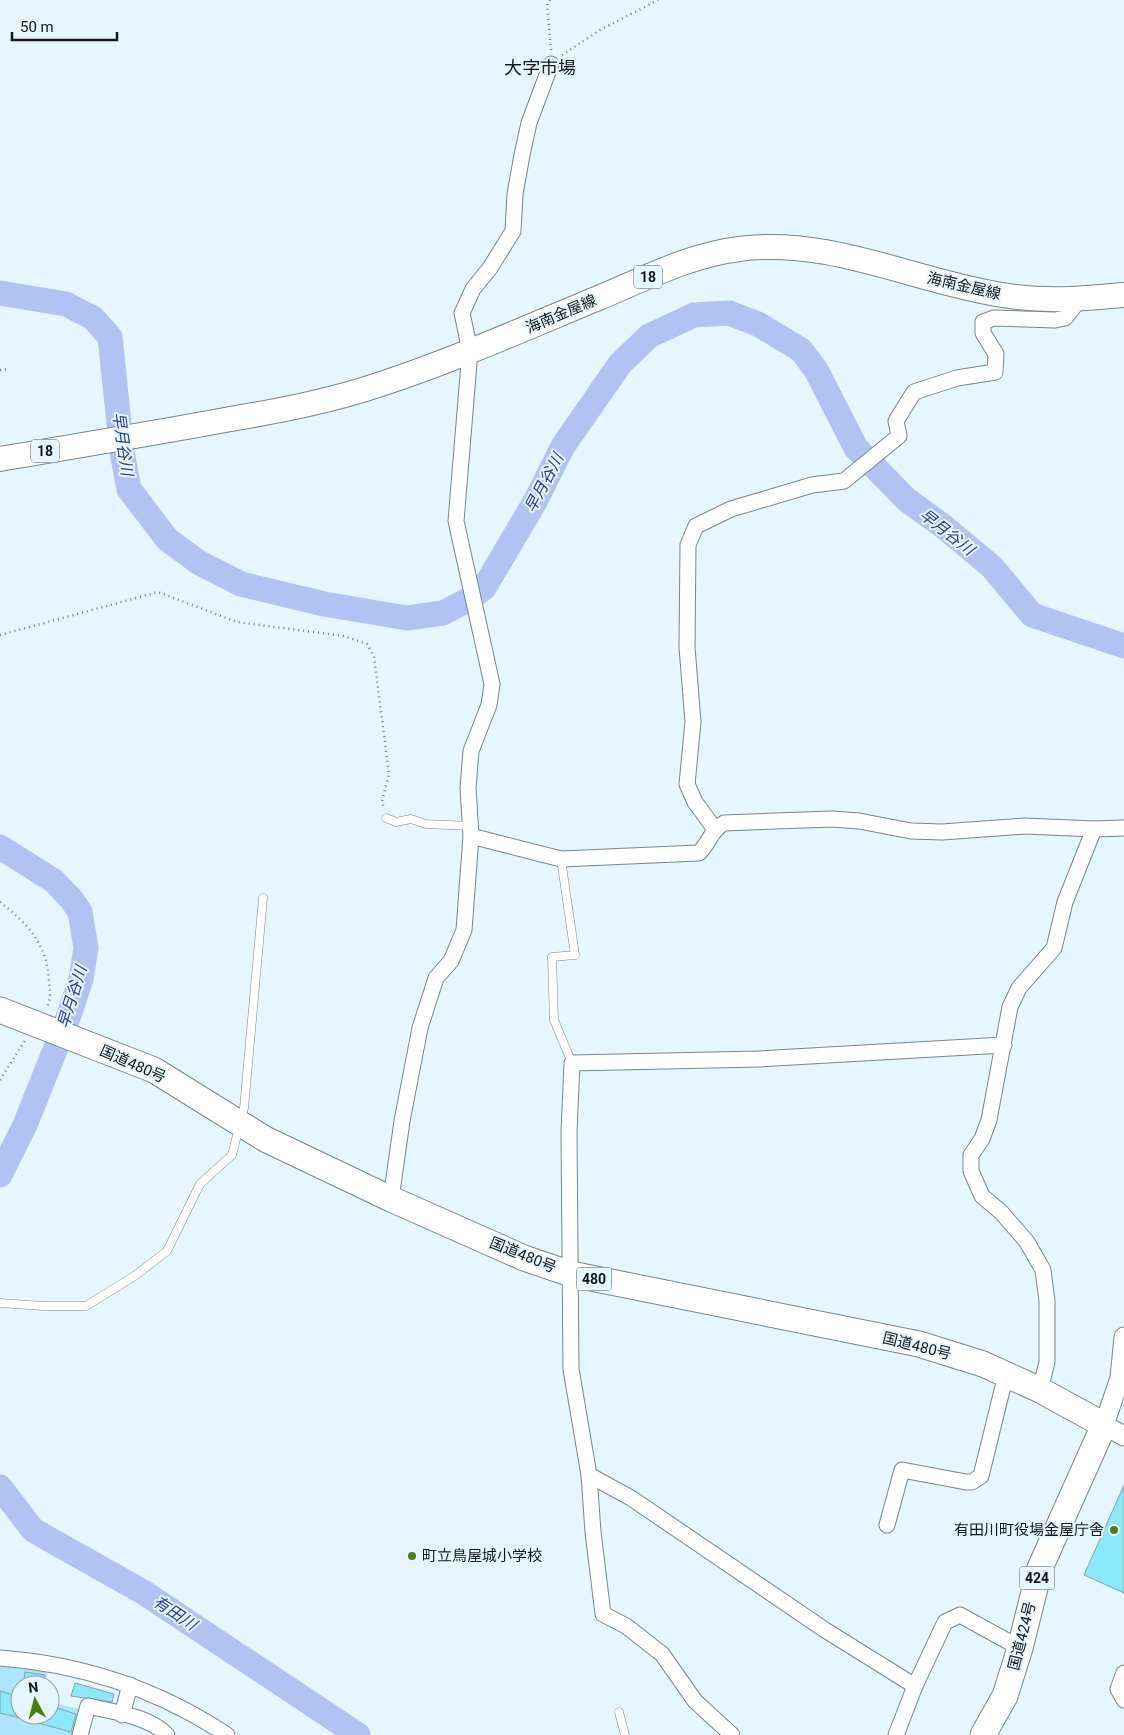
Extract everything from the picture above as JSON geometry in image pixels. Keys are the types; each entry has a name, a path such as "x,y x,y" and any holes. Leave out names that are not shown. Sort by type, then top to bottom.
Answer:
{"highway":[{"name":"国道480号","path":"0,1010 154,1070 265,1140 524,1258 571,1274 919,1344 983,1364 1006,1374 1114,1430"},
{"name":"国道424号","path":"983,1735 1005,1696 1020,1648 1040,1568 1114,1430"}],"main road":[{"name":"海南金屋線","path":"0,459 186,428 342,396 390,381 470,351 677,265 735,249 765,246 796,246 826,251 1001,295 1034,300 1124,296"}],"street":[{"path":"391,1199 420,1028 436,978 451,961 464,930 471,831 468,788 471,751 490,705 492,684 456,521 470,351 462,313 473,289 490,268 513,230 515,194 529,123 552,64"},
{"path":"714,828 695,802 686,784 693,722 687,647 688,545 696,526 732,509 812,485 844,481 900,436 896,421 914,392 957,378 995,372 996,354 983,333 983,322 994,318 1055,320 1065,318 1080,299"},
{"path":"471,831 561,859 699,853 706,846 714,828 724,823 832,819 859,821 911,831 980,830 1025,826 1094,829 1124,828"},
{"path":"1040,1390 1047,1362 1047,1301 1043,1270 1027,1242 1001,1212 982,1196 971,1171 971,1155 982,1139 989,1120 1010,1007 1016,995 1054,948 1065,902 1094,829"},
{"path":"732,1735 695,1701 662,1654 626,1626 603,1614 593,1532 589,1475 571,1369 569,1132 572,1063 795,1057 1004,1045"},
{"path":"1114,1430 1124,1337"},
{"path":"887,1525 902,1470 966,1482 972,1482 981,1476 1006,1374"},
{"path":"589,1475 631,1498 825,1630 915,1686"},
{"path":"896,1735 915,1686 945,1622 960,1615 1020,1648"},
{"path":"0,1658 67,1666 130,1685 192,1714 227,1735"},
{"path":"1124,1673 1118,1689 1124,1700"},
{"path":"122,1715 130,1685"},
{"path":"80,1735 88,1706 159,1727 167,1735"}],"lane":[{"path":"386,818 396,822 411,819 426,824 471,831"},
{"path":"561,859 575,955 552,957 554,1020 572,1063"},
{"path":"0,1302 43,1306 86,1306 136,1276 167,1252 200,1184 232,1155 244,1108 263,898"},
{"path":"619,1712 625,1735"}],"path":[{"path":"550,0 547,4 552,64"},
{"path":"552,64 569,49 600,30 658,0"},
{"path":"0,370 9,369"},
{"path":"0,635 158,592 237,622 344,636 367,644 374,657 389,774 382,801 386,818"},
{"path":"0,902 32,932 44,951 49,972 50,999 40,1025 0,1080"}],"shaded area":[{"path":"0,1653 49,1658 46,1675 10,1675 10,1725 60,1725 60,1704 80,1709 73,1735 0,1735"}],"building":[{"name":"有田川町役場金屋庁舎","path":"1124,1485 1124,1593 1084,1575"},
{"path":"25,1672 45,1675 25,1675"},
{"path":"75,1683 114,1694 112,1702 71,1696"},
{"path":"0,1691 10,1694 10,1716 0,1713"},
{"path":"60,1709 76,1714 71,1732 45,1725 60,1725"}],"waterway":[{"name":"早月谷川","path":"0,293 66,304 93,318 110,337 122,452 129,489 167,539 198,562 241,584 324,604 407,618 443,613 468,600 484,588 536,500 563,446 620,364 649,336 694,315 729,313 758,324 801,350 816,370 856,448 907,500 943,526 992,567 1032,615 1124,646"},
{"name":"早月谷川","path":"0,847 54,881 72,900 80,912 86,948 81,979 69,1015 25,1125 0,1175"},
{"name":"有田川","path":"0,1487 33,1530 143,1592 358,1735"}],"place":[{"name":"有田川町役場金屋庁舎","path":"1114,1530"},
{"name":"町立鳥屋城小学校","path":"412,1556"}],"district":[{"name":"大字市場","path":"540,67"}]}
